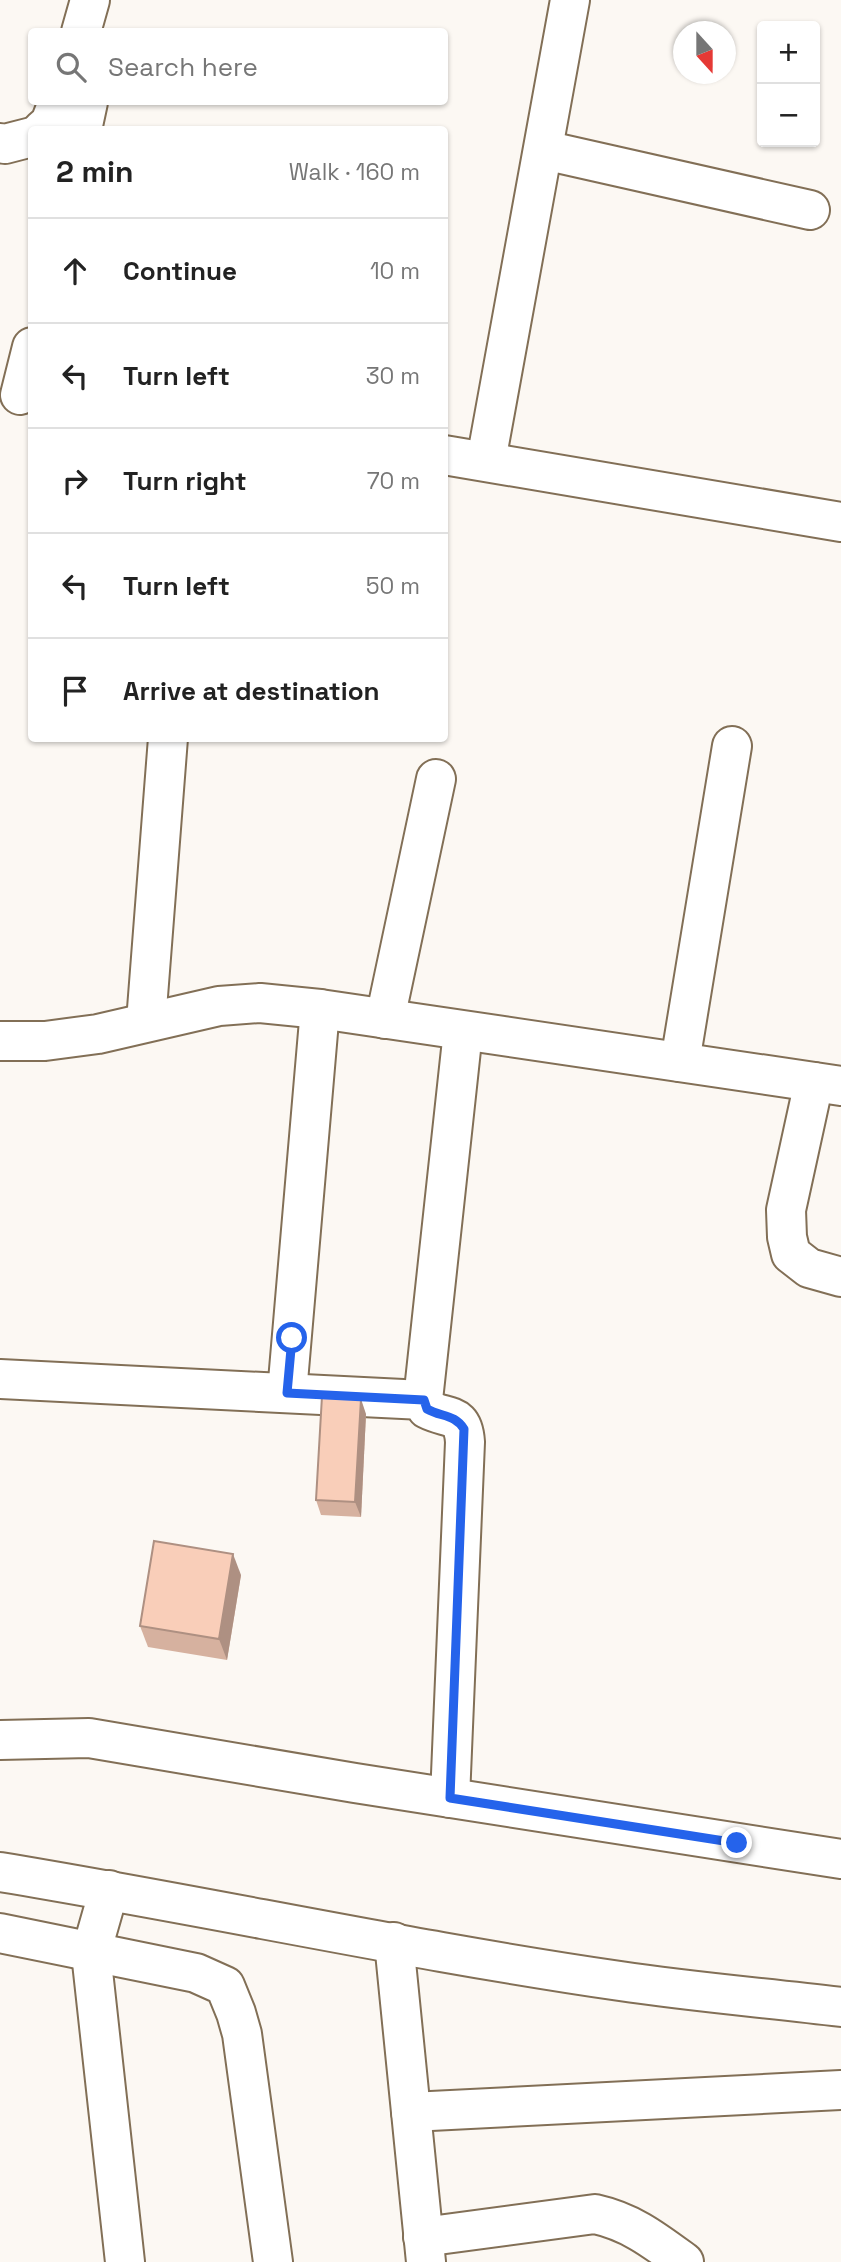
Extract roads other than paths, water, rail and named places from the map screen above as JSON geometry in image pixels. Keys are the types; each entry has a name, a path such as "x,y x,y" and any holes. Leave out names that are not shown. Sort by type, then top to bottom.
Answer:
{"street":[{"path":"82,28 90,0"},
{"path":"105,28 112,0"},
{"path":"486,461 570,0"},
{"path":"47,126 57,105"},
{"path":"83,126 87,105"},
{"path":"0,143 28,138"},
{"path":"544,150 810,210"},
{"path":"17,395 28,360"},
{"path":"448,456 841,522"},
{"path":"146,1022 168,742"},
{"path":"680,1062 732,746"},
{"path":"385,1019 436,779"},
{"path":"0,1041 45,1041 98,1034 219,1006 260,1003 320,1009 827,1084 786,1210 787,1237 792,1254 809,1268 841,1277"},
{"path":"287,1393 320,1009"},
{"path":"450,1798 465,1442 464,1429 459,1421 452,1416 437,1414 427,1409 424,1400 463,1031"},
{"path":"0,1379 424,1400"},
{"path":"0,1740 89,1738 841,1860"},
{"path":"0,1872 621,1981 841,2007"},
{"path":"109,1890 91,1953 125,2262"},
{"path":"0,1933 196,1973 225,1986 242,2034 274,2262"},
{"path":"394,1942 424,2249 595,2214 617,2219 639,2230 684,2262"},
{"path":"411,2112 841,2091"}]}
